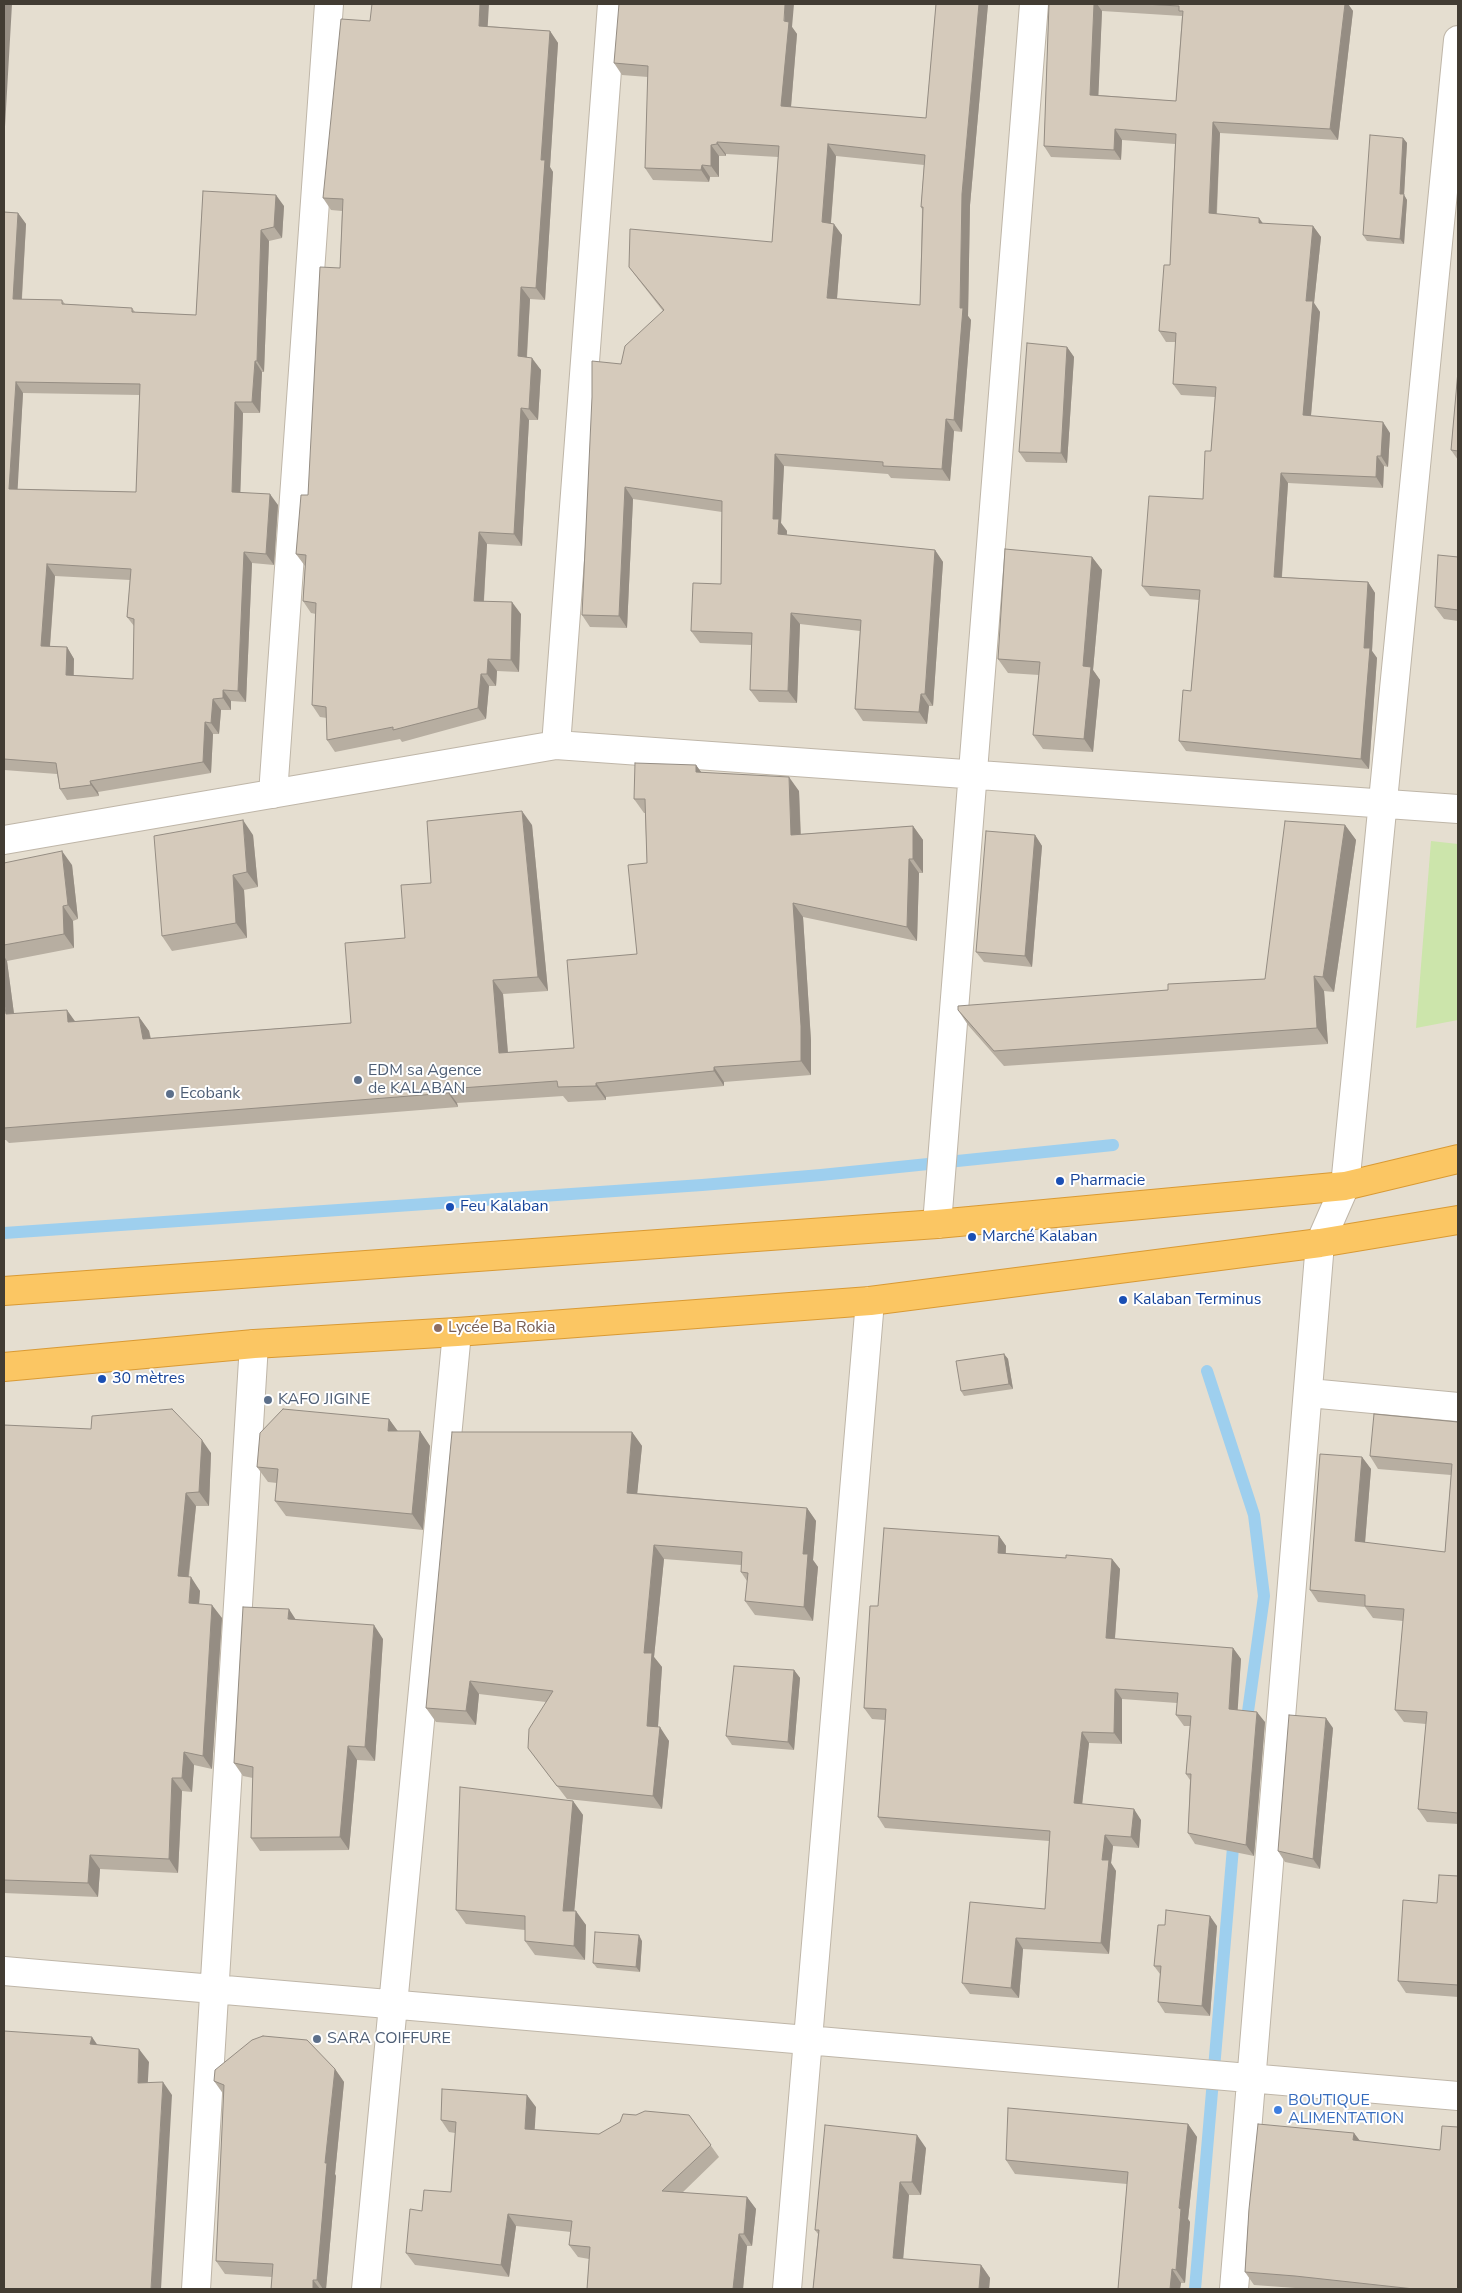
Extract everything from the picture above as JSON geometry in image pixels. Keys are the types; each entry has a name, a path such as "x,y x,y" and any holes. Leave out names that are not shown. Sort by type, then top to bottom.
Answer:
{"highway":[{"path":"4,1291 937,1224 1345,1186 1458,1159"},
{"path":"4,1367 254,1344 457,1332 870,1301 1320,1243 1458,1220"}],"street":[{"path":"273,794 329,4"},
{"path":"556,745 612,4"},
{"path":"937,1224 1034,4"},
{"path":"1234,2289 1320,1243 1345,1186 1458,40"},
{"path":"4,840 556,745 1458,809"},
{"path":"787,2289 870,1301"},
{"path":"366,2289 457,1332"},
{"path":"196,2289 254,1344"},
{"path":"1309,1392 1458,1406"},
{"path":"4,1971 1458,2096"}],"shaded area":[{"path":"4,4 1458,4 1458,2289 4,2289"}],"green space":[{"path":"1431,841 1458,844 1458,1020 1416,1028"}],"building":[{"path":"372,4 480,4 479,26 550,31 541,160 545,160 536,288 521,287 518,356 532,358 529,409 521,408 514,534 479,532 474,601 512,602 511,660 488,659 487,674 481,674 478,708 393,730 393,727 327,740 326,707 312,705 316,603 303,601 306,555 296,554 301,495 308,495 320,267 340,268 343,199 323,198 341,19 370,21"},
{"path":"619,4 785,4 784,21 789,22 781,106 926,118 936,4 979,4 962,194 960,308 963,308 954,420 946,419 942,469 883,466 883,462 775,454 773,519 779,519 778,534 935,550 925,694 921,694 919,712 855,709 861,620 791,613 788,691 750,690 752,633 691,631 693,583 721,584 722,501 625,487 619,616 582,615 592,361 621,364 625,346 664,310 629,267 630,229 772,242 779,146 717,142 717,144 711,145 711,166 702,165 701,170 645,168 648,66 614,63","holes":["828,144 925,155 921,207 923,207 920,305 827,298 834,224 822,222"]},
{"path":"1049,4 1094,4 1090,95 1176,101 1183,11 1179,11 1179,6 1144,4 1345,4 1330,129 1213,122 1209,213 1259,218 1259,223 1313,226 1306,301 1313,301 1303,415 1383,422 1381,456 1377,456 1376,477 1281,473 1274,577 1368,582 1364,648 1370,648 1361,759 1179,741 1183,690 1191,691 1200,590 1142,586 1149,496 1203,499 1205,451 1211,451 1216,387 1173,384 1176,333 1159,331 1164,265 1170,265 1176,134 1115,129 1114,150 1044,146"},
{"path":"1370,135 1403,138 1400,194 1404,194 1400,239 1363,235"},
{"path":"203,191 276,195 274,227 261,230 257,361 255,361 252,402 235,402 232,492 270,494 266,554 244,552 238,691 223,690 223,698 213,699 211,723 205,722 203,762 90,781 91,785 60,789 56,763 4,759 4,212 18,213 13,299 62,300 62,304 132,308 132,312 196,315","holes":["16,382 140,384 136,492 9,489","47,564 131,569 127,617 134,619 133,679 66,675 67,647 41,646"]},
{"path":"1027,343 1067,347 1061,453 1019,452"},
{"path":"1458,371 1458,451 1451,450"},
{"path":"1005,549 1092,557 1083,666 1091,667 1084,739 1033,735 1040,662 998,659"},
{"path":"1438,555 1458,557 1458,610 1435,607"},
{"path":"635,763 696,765 696,772 789,777 791,835 913,826 913,859 909,859 907,927 793,903 801,1026 801,1061 714,1067 714,1071 596,1083 596,1086 558,1087 557,1081 447,1089 448,1093 4,1128 4,999 6,1014 67,1010 68,1022 139,1017 143,1039 351,1023 345,943 405,938 401,885 431,883 427,821 522,811 538,977 493,980 499,1053 574,1048 567,960 637,954 628,865 647,863 645,799 634,799"},
{"path":"243,820 247,872 233,875 236,923 162,936 154,836"},
{"path":"1285,821 1345,825 1323,977 1314,976 1317,1028 994,1051 958,1010 958,1006 1168,990 1168,984 1265,979"},
{"path":"986,831 1035,835 1025,956 976,952"},
{"path":"62,851 68,905 63,906 64,934 4,945 4,863"},
{"path":"1004,1354 1009,1384 961,1391 956,1361"},
{"path":"172,1409 202,1440 199,1492 186,1493 178,1576 191,1577 189,1603 212,1605 203,1756 184,1752 182,1778 172,1778 169,1859 90,1855 88,1883 4,1880 4,1425 91,1429 92,1416"},
{"path":"283,1409 389,1419 388,1431 420,1431 412,1514 275,1501 278,1469 257,1467 260,1433"},
{"path":"1374,1414 1458,1422 1458,1813 1418,1809 1427,1712 1395,1710 1404,1609 1365,1606 1365,1595 1310,1590 1320,1454 1362,1457 1355,1541 1445,1552 1452,1464 1370,1456"},
{"path":"452,1432 632,1432 627,1493 807,1508 803,1554 808,1554 804,1607 745,1601 748,1573 741,1572 742,1552 654,1545 644,1653 652,1653 647,1726 660,1727 653,1796 557,1786 528,1748 529,1729 553,1691 470,1681 466,1711 426,1708"},
{"path":"884,1528 999,1536 998,1553 1066,1558 1066,1555 1112,1559 1106,1638 1233,1648 1229,1709 1257,1712 1246,1845 1188,1833 1191,1774 1186,1774 1191,1716 1176,1715 1178,1693 1115,1689 1114,1733 1082,1732 1074,1803 1134,1809 1131,1837 1105,1835 1102,1860 1109,1860 1101,1943 1016,1938 1011,1988 962,1983 970,1902 1045,1909 1050,1831 878,1817 886,1709 864,1708 870,1606 878,1606"},
{"path":"243,1607 289,1609 288,1619 374,1625 365,1747 348,1746 340,1837 251,1838 253,1767 234,1763"},
{"path":"734,1666 794,1670 788,1742 726,1736"},
{"path":"1289,1715 1326,1718 1313,1859 1278,1851"},
{"path":"460,1787 573,1801 563,1911 576,1911 574,1946 525,1941 525,1916 456,1910"},
{"path":"1439,1875 1458,1876 1458,1985 1398,1981 1403,1900 1437,1903"},
{"path":"1166,1910 1210,1916 1202,2006 1158,2002 1161,1966 1154,1966 1158,1925 1165,1925"},
{"path":"595,1932 639,1935 636,1967 593,1963"},
{"path":"4,2031 92,2037 90,2044 139,2049 138,2083 163,2082 151,2289 4,2289"},
{"path":"263,2036 307,2040 335,2069 325,2163 327,2163 317,2280 313,2280 313,2289 271,2289 273,2264 216,2261 224,2085 214,2081 215,2070 252,2040"},
{"path":"442,2089 527,2095 525,2129 599,2134 620,2122 623,2114 636,2115 645,2111 689,2115 711,2145 662,2191 747,2197 744,2234 739,2234 733,2289 587,2289 590,2247 569,2245 572,2221 508,2214 501,2265 406,2253 410,2209 422,2211 424,2190 451,2192 456,2122 441,2120"},
{"path":"1008,2108 1188,2124 1179,2208 1181,2209 1176,2270 1172,2269 1170,2289 1118,2289 1128,2172 1006,2160"},
{"path":"1258,2124 1354,2133 1353,2140 1440,2150 1442,2126 1458,2127 1458,2289 1414,2289 1245,2272 1249,2209"},
{"path":"825,2125 917,2135 912,2182 900,2182 893,2258 981,2265 979,2289 813,2289 819,2230 815,2230"}],"waterway":[{"path":"4,1233 702,1185 821,1175 1113,1145"},
{"path":"1207,1371 1254,1515 1264,1596 1246,1726"},
{"path":"1195,2289 1234,1836"}],"place":[{"name":"EDM sa Agence de KALABAN","path":"358,1080"},
{"name":"Ecobank","path":"170,1094"},
{"name":"Pharmacie","path":"1060,1181"},
{"name":"Feu Kalaban","path":"450,1207"},
{"name":"Marché Kalaban","path":"972,1237"},
{"name":"Kalaban Terminus","path":"1123,1300"},
{"name":"Lycée Ba Rokia","path":"438,1328"},
{"name":"30 mètres","path":"102,1379"},
{"name":"KAFO JIGINE","path":"268,1400"},
{"name":"SARA COIFFURE","path":"317,2039"},
{"name":"BOUTIQUE ALIMENTATION","path":"1278,2110"}]}
